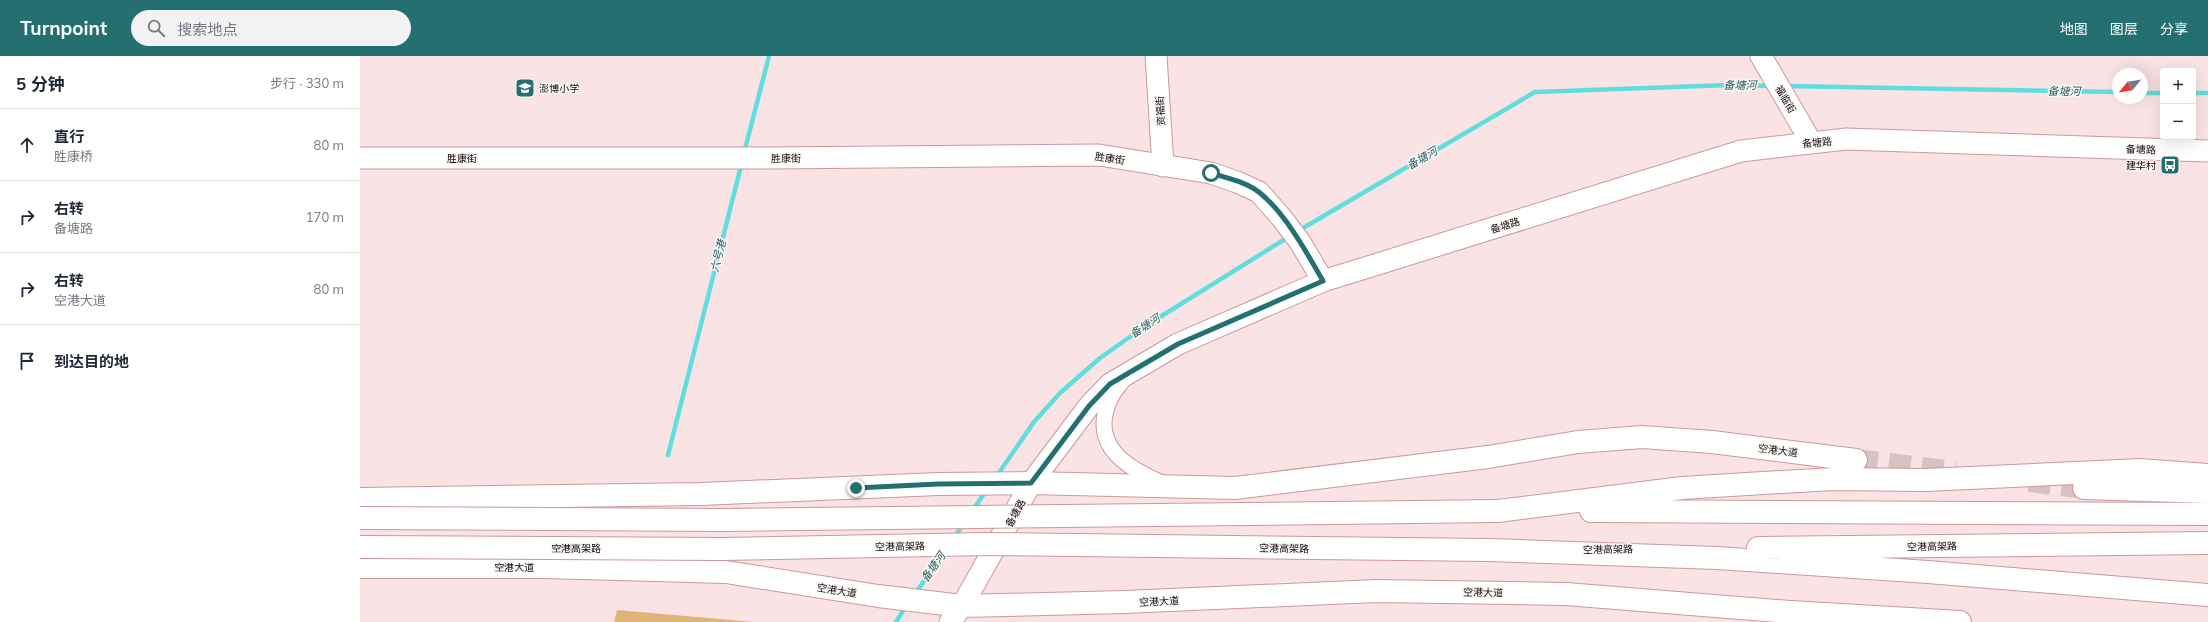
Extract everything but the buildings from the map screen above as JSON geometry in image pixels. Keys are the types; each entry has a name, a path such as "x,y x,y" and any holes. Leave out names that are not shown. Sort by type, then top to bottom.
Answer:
{"main road":[{"name":"空港大道","path":"360,499 701,494 938,484 1031,483 1235,488 1488,457 1578,442 1642,437 1720,443 1856,460"},
{"path":"1498,511 1682,488 1747,484 1833,479 1926,480 2208,468"},
{"path":"2140,470 2208,475"},
{"path":"2084,488 2208,492"},
{"path":"360,518 724,520 1498,511 2208,514"},
{"name":"空港高架路","path":"360,548 721,549 996,544 1489,550 2208,543"},
{"path":"1489,550 1717,558 1943,573 2208,595"},
{"name":"空港大道","path":"360,567 546,567 726,572 878,596 929,601 956,614 1125,602 1376,591 1566,594 1890,620 1960,622"}],"street":[{"name":"资福街","path":"1156,56 1163,166"},
{"name":"福临街","path":"1761,56 1811,142"},
{"name":"备塘路","path":"956,614 1031,483 1089,406 1110,384 1178,344 1323,281 1742,151 1846,139 2208,152"},
{"name":"胜康街","path":"360,158 771,158 1099,155 1211,173 1260,192 1300,242 1323,281"},
{"path":"1134,369 1117,386 1105,409 1104,432 1110,448 1124,462 1139,472 1168,486"}],"shaded area":[{"path":"617,610 754,622 614,622"}],"waterway":[{"name":"六号港","path":"744,153 769,56"},
{"name":"备塘河","path":"1298,231 1535,92 1730,85 1772,86"},
{"name":"备塘河","path":"1786,86 2112,92"},
{"name":"备塘河","path":"2148,93 2160,93"},
{"name":"备塘河","path":"2196,93 2208,93"},
{"name":"六号港","path":"668,455 742,162"},
{"name":"备塘河","path":"996,477 1034,422 1060,393 1100,358 1144,327 1290,236"},
{"name":"备塘河","path":"972,511 986,491"},
{"name":"备塘河","path":"954,538 963,524"},
{"name":"备塘河","path":"915,594 944,552"},
{"name":"备塘河","path":"896,622 906,606"}],"tunnel":[{"path":"1856,460 1955,472"},
{"path":"2029,481 2084,488"}],"place":[{"name":"澎博小学","path":"525,88"},
{"name":"建华村","path":"2170,165"}],"route":[{"path":"856,488 938,484 1031,483 1061,446 1089,406 1110,384 1178,344 1323,281 1300,242 1260,192 1211,173"}]}
